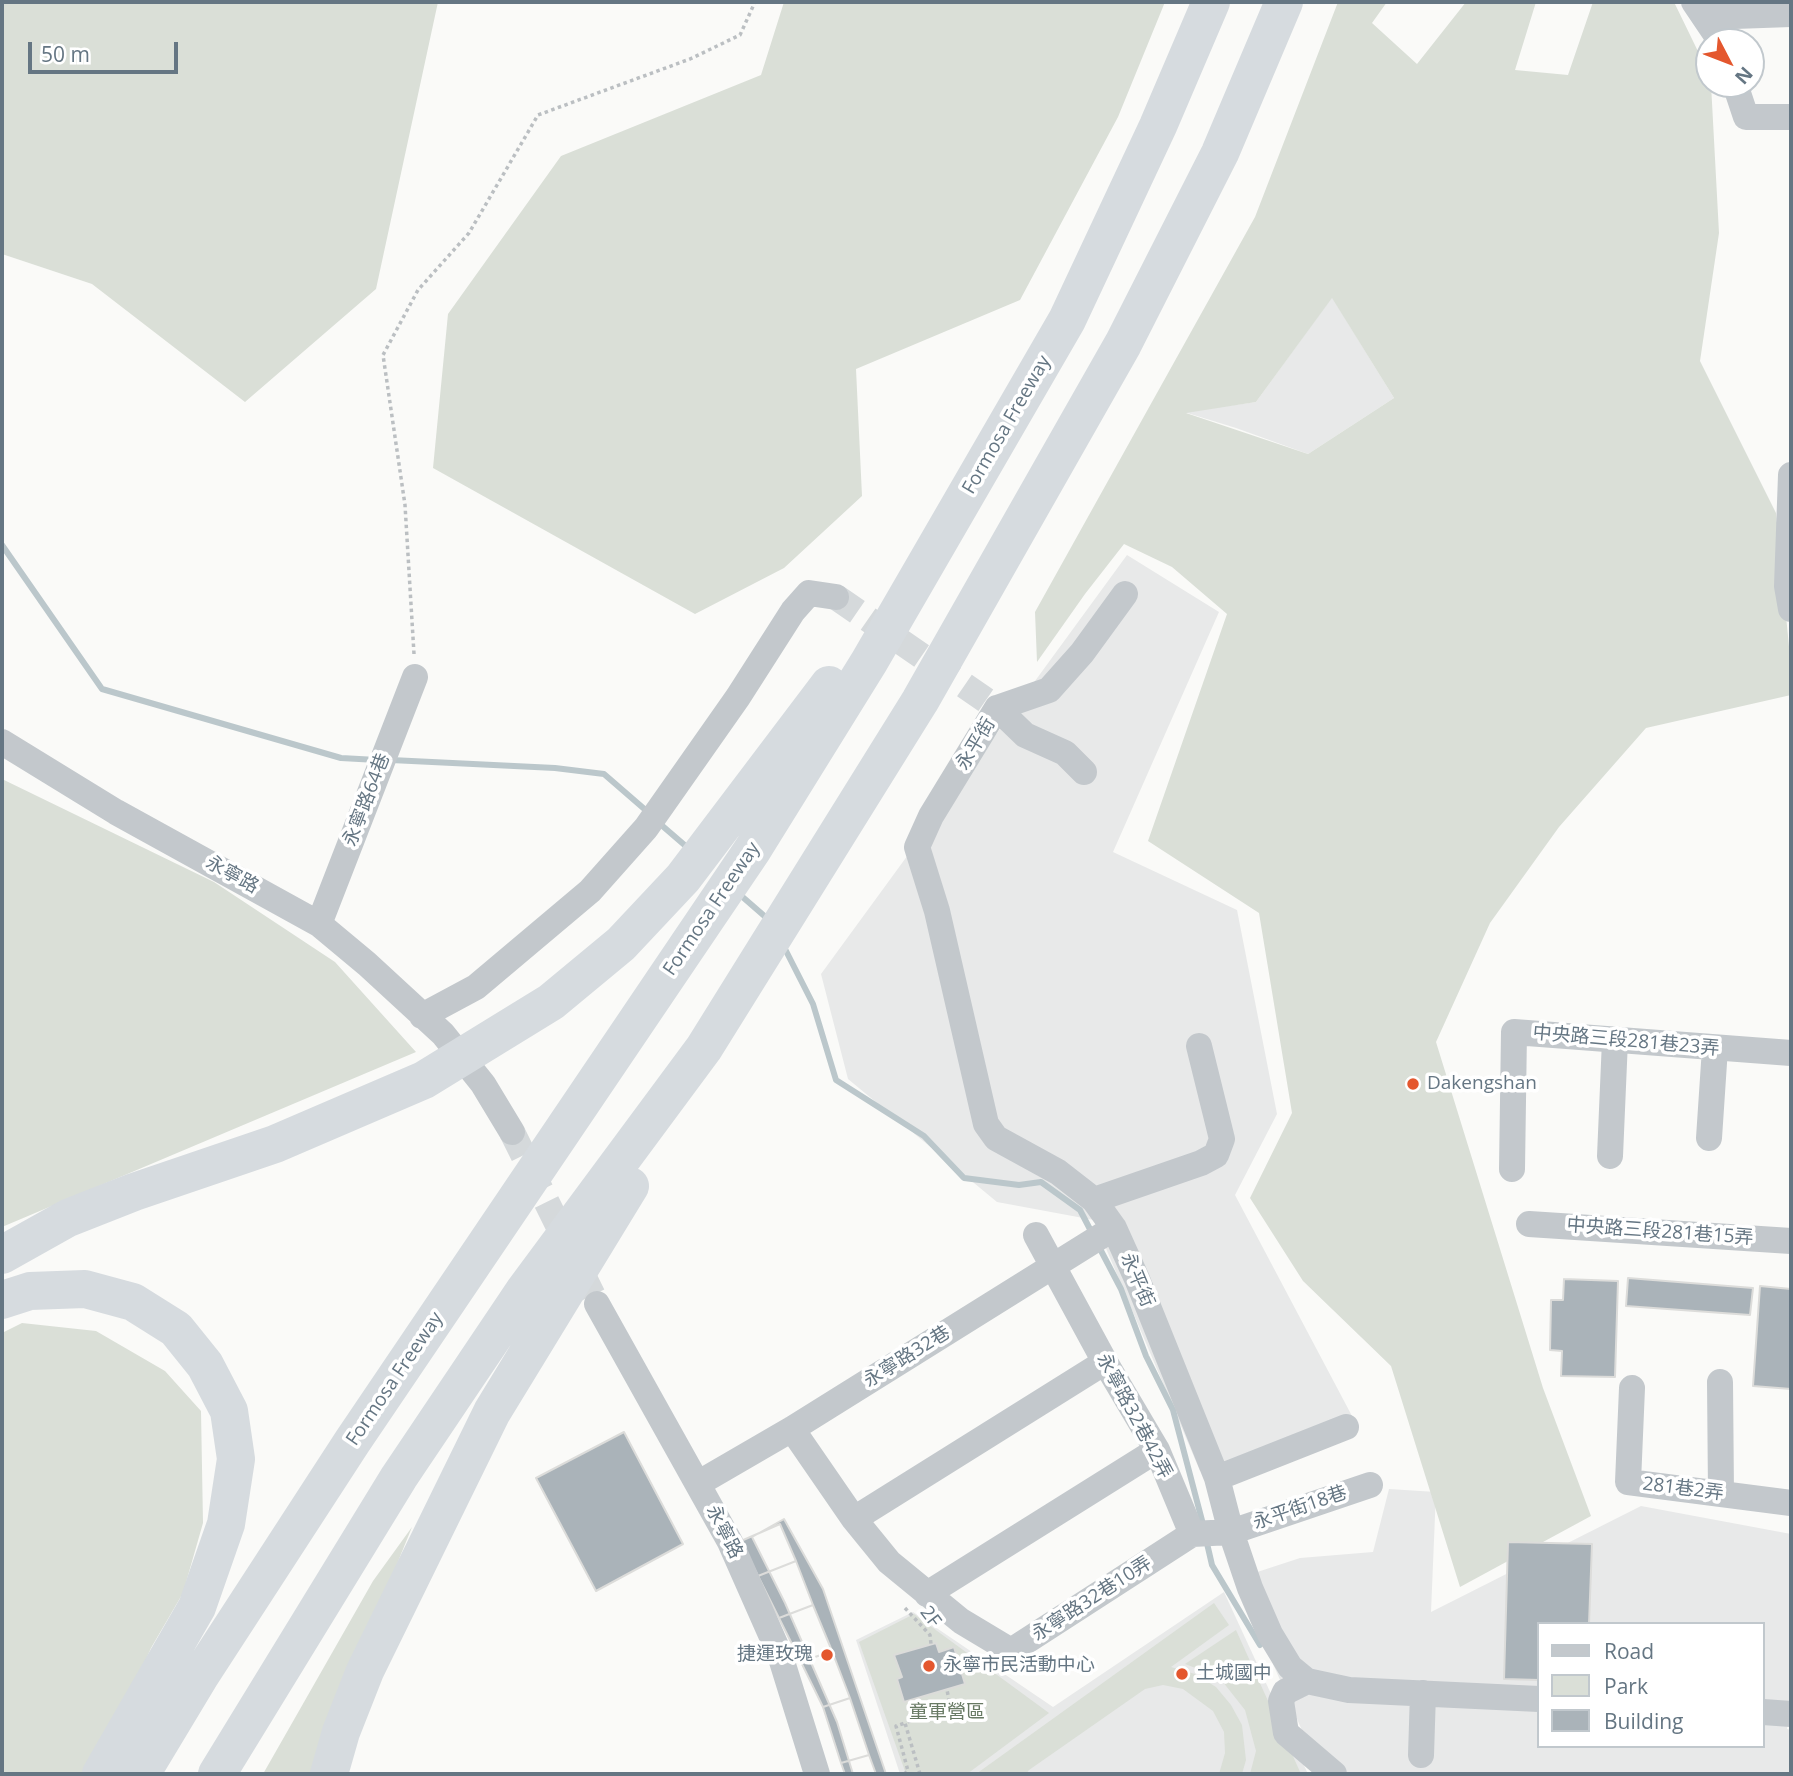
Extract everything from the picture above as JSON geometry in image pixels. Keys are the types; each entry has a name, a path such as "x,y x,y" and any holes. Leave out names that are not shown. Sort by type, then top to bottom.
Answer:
{"highway":[{"name":"Formosa Freeway","path":"141,1774 200,1676 352,1442 729,885 869,662 1068,320 1158,126 1211,2"},
{"path":"217,1774 407,1465 524,1291 704,1048 920,701 1124,344 1220,153 1284,2"},
{"path":"2,1255 68,1218 134,1192 275,1144 424,1080 551,1002 621,944 699,858 855,652 1068,320"},
{"path":"329,1774 341,1732 365,1671 492,1412 660,1135 704,1048"},
{"path":"2,1300 30,1291 85,1289 133,1302 176,1329 205,1365 229,1411 236,1459 226,1524 197,1607 101,1774"},
{"path":"346,1774 390,1622"}],"street":[{"path":"1700,9 1791,14"},
{"path":"1700,9 1712,28"},
{"path":"1740,98 1746,117 1791,117"},
{"path":"1791,475 1787,586 1791,609"},
{"path":"422,1016 476,987 590,891 646,828 738,697 793,611 809,593 836,597"},
{"path":"1084,772 1065,752 1025,735 998,708 1049,690 1082,653 1125,594"},
{"name":"永寧路64巷","path":"319,924 415,677"},
{"name":"永平街","path":"998,708 932,816 917,847 937,911 986,1124 996,1138 1058,1171 1094,1200 1114,1228 1217,1478 1231,1532 1250,1588 1270,1634 1290,1667 1307,1681"},
{"name":"永寧路","path":"2,742 116,812 319,924 443,1034 483,1084 512,1132"},
{"name":"中央路三段281巷23弄","path":"1512,1169 1514,1032 1791,1053"},
{"path":"1610,1156 1615,1040"},
{"path":"1094,1200 1201,1163 1216,1155 1222,1139 1199,1046"},
{"path":"1709,1138 1714,1048"},
{"name":"中央路三段281巷15弄","path":"1529,1224 1791,1241"},
{"name":"永寧路32巷","path":"699,1483 792,1429 1114,1228"},
{"name":"永寧路32巷42弄","path":"1036,1235 1105,1362 1157,1450 1192,1534"},
{"name":"永寧路","path":"597,1304 730,1542 780,1655 817,1774"},
{"path":"854,1519 1105,1362"},
{"path":"1720,1382 1721,1494"},
{"name":"281巷2弄","path":"1632,1388 1628,1482 1791,1503"},
{"path":"1217,1478 1346,1427"},
{"name":"永寧路32巷10弄","path":"792,1429 854,1519 890,1562 916,1601 961,1621 1011,1651 1192,1534"},
{"path":"916,1601 1157,1450"},
{"name":"永平街18巷","path":"1231,1532 1370,1485"},
{"path":"1192,1534 1231,1532"},
{"path":"1335,1774 1286,1732 1281,1701 1285,1692 1307,1681 1349,1690 1538,1699"},
{"path":"1421,1755 1423,1693"},
{"path":"1765,1712 1791,1714"}],"path":[{"path":"415,677 405,505 383,355 418,290 469,233 538,115 690,59 740,35 755,2"},
{"name":"2F","path":"916,1601 932,1644"},
{"path":"904,1774 908,1772 896,1726 950,1704 947,1690"},
{"path":"905,1723 920,1774"}],"shaded area":[{"path":"1332,297 1394,398 1308,454 1184,412 1256,402"},
{"path":"1127,555 1219,612 1113,852 1237,910 1277,1114 1235,1195 1352,1416 1200,1471 1094,1220 997,1202 848,1079 821,974"},
{"path":"1389,1489 1436,1492 1431,1612 1641,1506 1791,1534 1791,1689 1787,1729 1791,1730 1791,1774 1321,1774 1236,1579 1300,1558 1373,1552"},
{"name":"土城國中","path":"1224,1592 1308,1774 900,1774 856,1640 913,1612 1053,1707"}],"green space":[{"path":"2,2 438,2 376,289 245,402 92,284 2,254"},
{"path":"784,2 1165,2 1118,117 1020,300 856,369 862,496 784,568 695,614 433,468 448,314 561,156 761,75"},
{"path":"1338,2 1387,2 1372,23 1417,64 1466,2 1536,2 1515,70 1568,75 1593,2 1674,2 1695,45 1695,98 1712,98 1719,233 1700,361 1776,513 1791,667 1791,695 1646,728 1559,827 1490,923 1436,1042 1543,1388 1591,1516 1460,1587 1391,1366 1303,1281 1250,1198 1292,1113 1259,913 1148,841 1227,614 1172,567 1124,544 1037,662 1035,612 1255,217","holes":["1332,298 1394,398 1308,454 1186,413 1256,402"]},
{"path":"2,779 214,882 335,962 416,1052 2,1227"},
{"path":"22,1323 96,1331 165,1371 201,1411 203,1523 183,1593 151,1648 127,1702 86,1774 2,1774 2,1333"},
{"path":"412,1527 312,1774 263,1774 373,1581"},
{"path":"1214,1603 1229,1625 1171,1667 1195,1674 1216,1687 1231,1705 1242,1725 1246,1760 1242,1774 1219,1774 1225,1753 1224,1732 1213,1711 1183,1689 1163,1685 1145,1689 1026,1774 976,1774"},
{"name":"童軍營區","path":"914,1614 1049,1713 967,1774 906,1774 859,1642"},
{"path":"1236,1630 1301,1774 1250,1774 1256,1751 1245,1710 1219,1677 1185,1664"}],"building":[{"path":"1628,1278 1753,1288 1750,1315 1626,1306"},
{"path":"1564,1279 1618,1281 1615,1377 1561,1376 1562,1351 1550,1350 1551,1300 1563,1300"},
{"path":"1760,1286 1791,1289 1791,1389 1753,1386"},
{"path":"624,1432 683,1544 596,1591 536,1478"},
{"name":"捷運玫瑰","path":"784,1519 823,1589 886,1774 853,1774 837,1722 785,1603 752,1537"},
{"path":"780,1524 796,1561 758,1576 741,1541"},
{"path":"1508,1542 1592,1544 1589,1622 1538,1622 1538,1680 1504,1679"},
{"path":"796,1561 813,1605 779,1618 758,1576"},
{"path":"813,1605 832,1651 801,1662 779,1618"},
{"name":"永寧市民活動中心","path":"936,1643 939,1652 954,1647 965,1684 904,1702 897,1679 902,1677 894,1655"},
{"path":"832,1651 850,1698 823,1707 801,1662"},
{"path":"850,1698 869,1755 841,1763 823,1707"},
{"path":"869,1755 876,1774 845,1774 841,1763"}],"waterway":[{"path":"2,545 102,689 341,758 377,760"},
{"path":"391,760 555,768 604,774 649,813"},
{"path":"659,823 688,848"},
{"path":"738,893 769,920"},
{"path":"783,945 813,1004 836,1080 924,1136 964,1178 1019,1185 1041,1182 1080,1210 1093,1235"},
{"path":"1098,1245 1121,1289 1146,1356 1173,1410 1204,1528"},
{"path":"1206,1539 1212,1565 1260,1645"}],"tunnel":[{"path":"836,597 997,708"},
{"path":"512,1132 597,1304"}],"place":[{"name":"Dakengshan","path":"1413,1084"},
{"name":"捷運玫瑰","path":"827,1655"},
{"name":"永寧市民活動中心","path":"929,1666"},
{"name":"土城國中","path":"1182,1674"}]}
